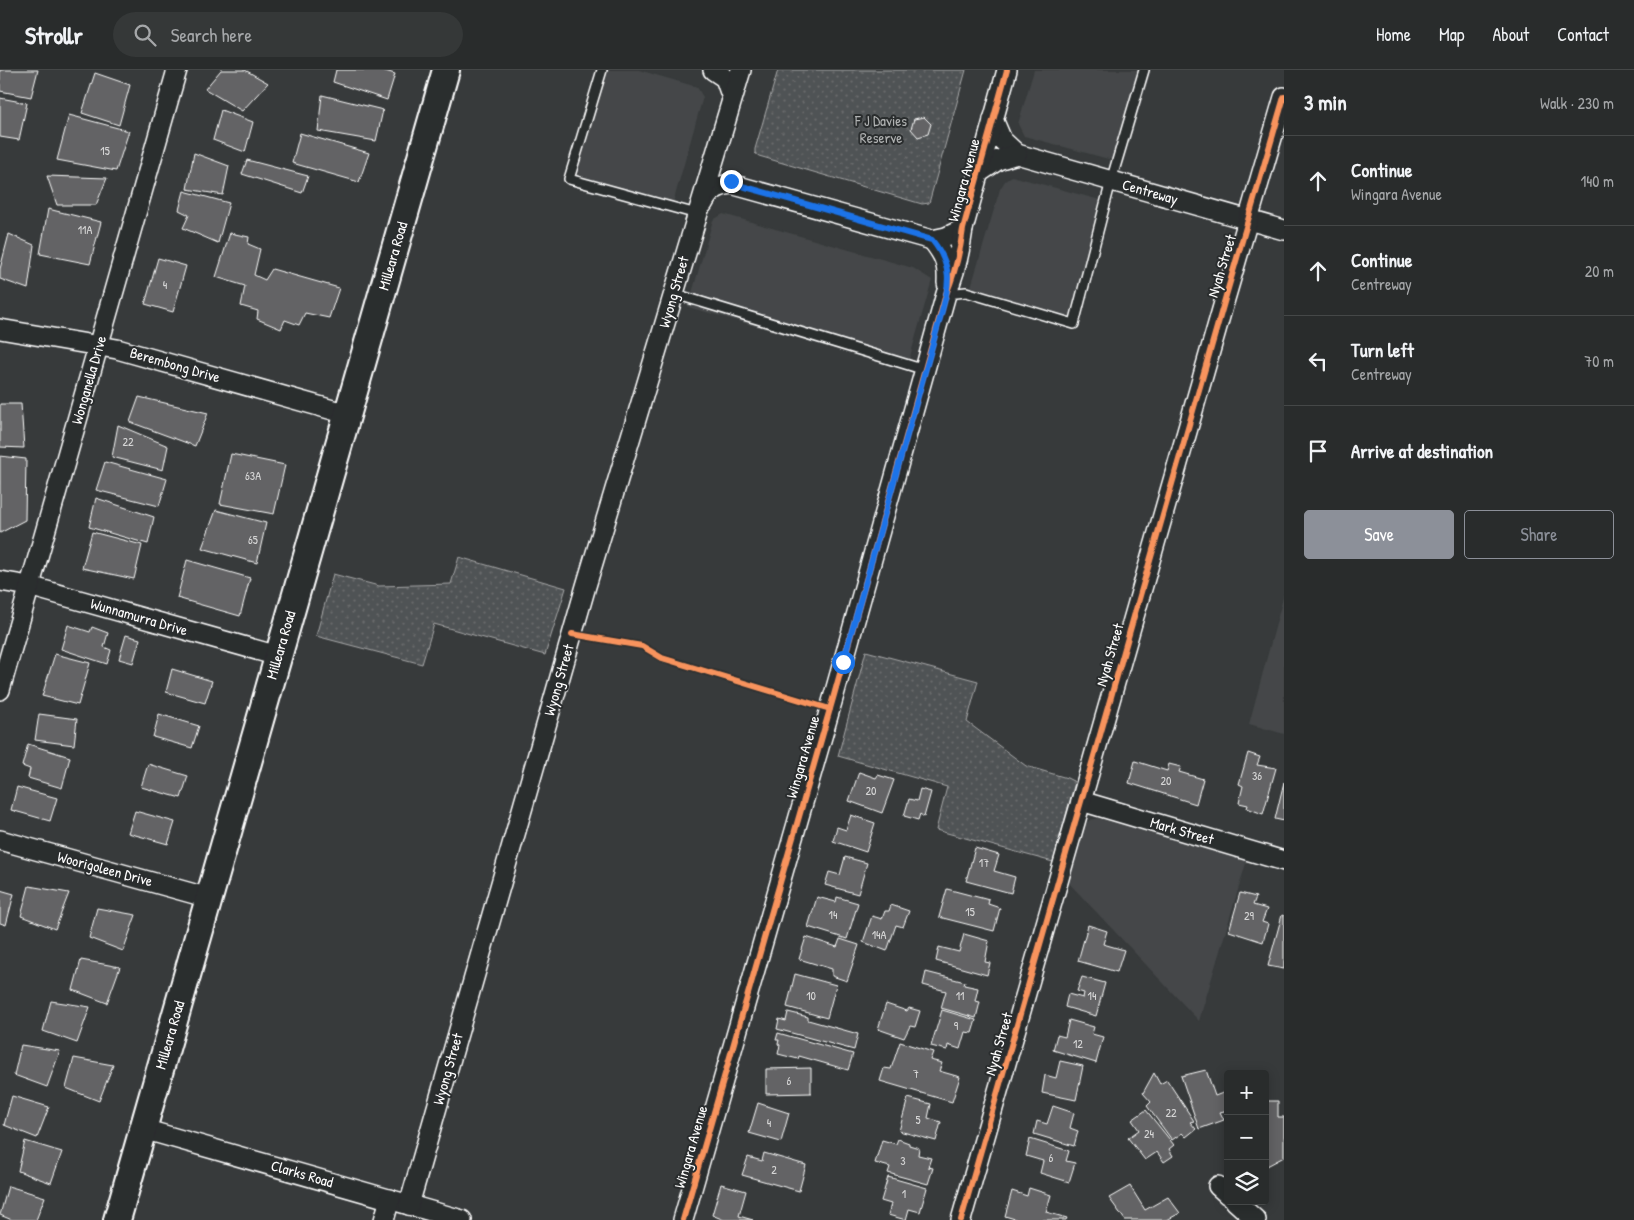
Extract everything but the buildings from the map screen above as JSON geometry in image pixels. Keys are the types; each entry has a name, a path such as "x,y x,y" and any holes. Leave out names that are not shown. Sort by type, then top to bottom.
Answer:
{"main road":[{"name":"Milleara Road","path":"117,1220 446,70"}],"street":[{"name":"Wonganella Drive","path":"0,690 177,70"},
{"path":"713,70 725,78 732,98"},
{"name":"Wyong Street","path":"409,1205 586,586 675,294 740,70"},
{"name":"Wingara Avenue","path":"682,1220 926,370 946,294 954,276 963,229 1007,70"},
{"name":"Nyah Street","path":"961,1220 1284,97"},
{"path":"980,172 998,160 1016,154 1002,140 993,119"},
{"path":"716,152 724,174 731,181 742,186"},
{"name":"Centreway","path":"1016,154 1284,230"},
{"path":"697,214 708,194 715,188 731,184 932,240 946,237 963,229"},
{"path":"932,240 942,253 948,269 946,294"},
{"name":"Berembong Drive","path":"0,329 99,345 181,366 347,414"},
{"name":"Wunnamurra Drive","path":"0,582 29,586 278,656"},
{"name":"Mark Street","path":"1080,801 1284,861"},
{"name":"Woorigoleen Drive","path":"0,840 209,898"},
{"name":"Clarks Road","path":"143,1129 462,1220"},
{"path":"384,1220 390,1199"},
{"path":"1239,1205 1256,1220"}],"lane":[{"path":"602,70 569,179 697,214"},
{"path":"946,294 966,292 1074,324 1111,181 1144,70"},
{"path":"675,294 926,370"}],"shaded area":[{"path":"605,70 639,70 697,87 703,97 673,203 575,174"},
{"path":"1034,70 1151,70 1123,163 1024,136 1018,124"},
{"path":"1012,176 1111,203 1076,328 968,297 1000,189 1005,181"},
{"path":"723,214 913,268 932,280 909,360 903,368 688,307 713,220"},
{"path":"1284,594 1284,734 1249,724"},
{"path":"1099,818 1247,860 1199,1021 1067,881 1084,825 1090,820"}],"green space":[{"name":"F J Davies Reserve","path":"778,70 966,70 929,203 922,204 759,156 755,153"},
{"path":"459,557 566,588 545,655 434,624 422,664 316,636 333,574 379,586 451,584"},
{"path":"866,651 978,681 967,722 1026,766 1075,782 1053,862 936,830 947,787 838,756"}],"cycle path":[{"path":"683,1220 834,695 946,294 955,270 963,229 1007,70"},
{"path":"961,1220 1284,97"},
{"path":"572,634 642,646 662,658 830,709"}],"route":[{"path":"731,181 742,186 932,240 942,253 948,269 946,294 939,322 843,662"}]}
